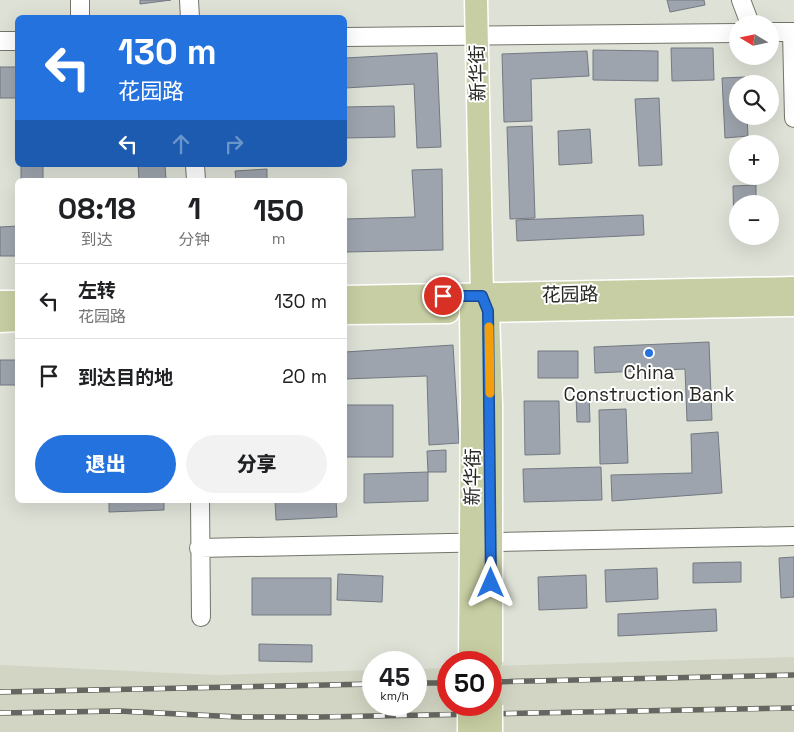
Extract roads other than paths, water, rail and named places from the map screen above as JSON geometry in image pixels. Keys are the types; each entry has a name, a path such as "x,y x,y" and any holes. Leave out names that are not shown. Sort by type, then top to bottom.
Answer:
{"main road":[{"name":"新华街","path":"476,0 482,405 491,651"},
{"name":"花园路","path":"347,313 794,288"},
{"name":"花园路","path":"347,297 480,306 794,305"},
{"path":"0,302 15,302"},
{"path":"0,321 15,320"},
{"name":"新华街","path":"471,651 482,405"},
{"path":"469,716 469,732"},
{"path":"491,716 491,732"}],"street":[{"path":"80,0 80,15"},
{"path":"190,0 190,15"},
{"path":"740,0 746,15"},
{"path":"779,32 793,32 794,118"},
{"path":"347,37 729,33"},
{"path":"0,41 15,41"},
{"path":"200,503 201,617"},
{"path":"200,548 794,536"}],"railway":[{"path":"502,682 794,675"},
{"path":"427,683 437,683"},
{"path":"0,692 362,684"},
{"path":"0,713 119,711 238,717 320,717 794,708"}],"place":[{"name":"China Construction Bank","path":"649,353"}]}
